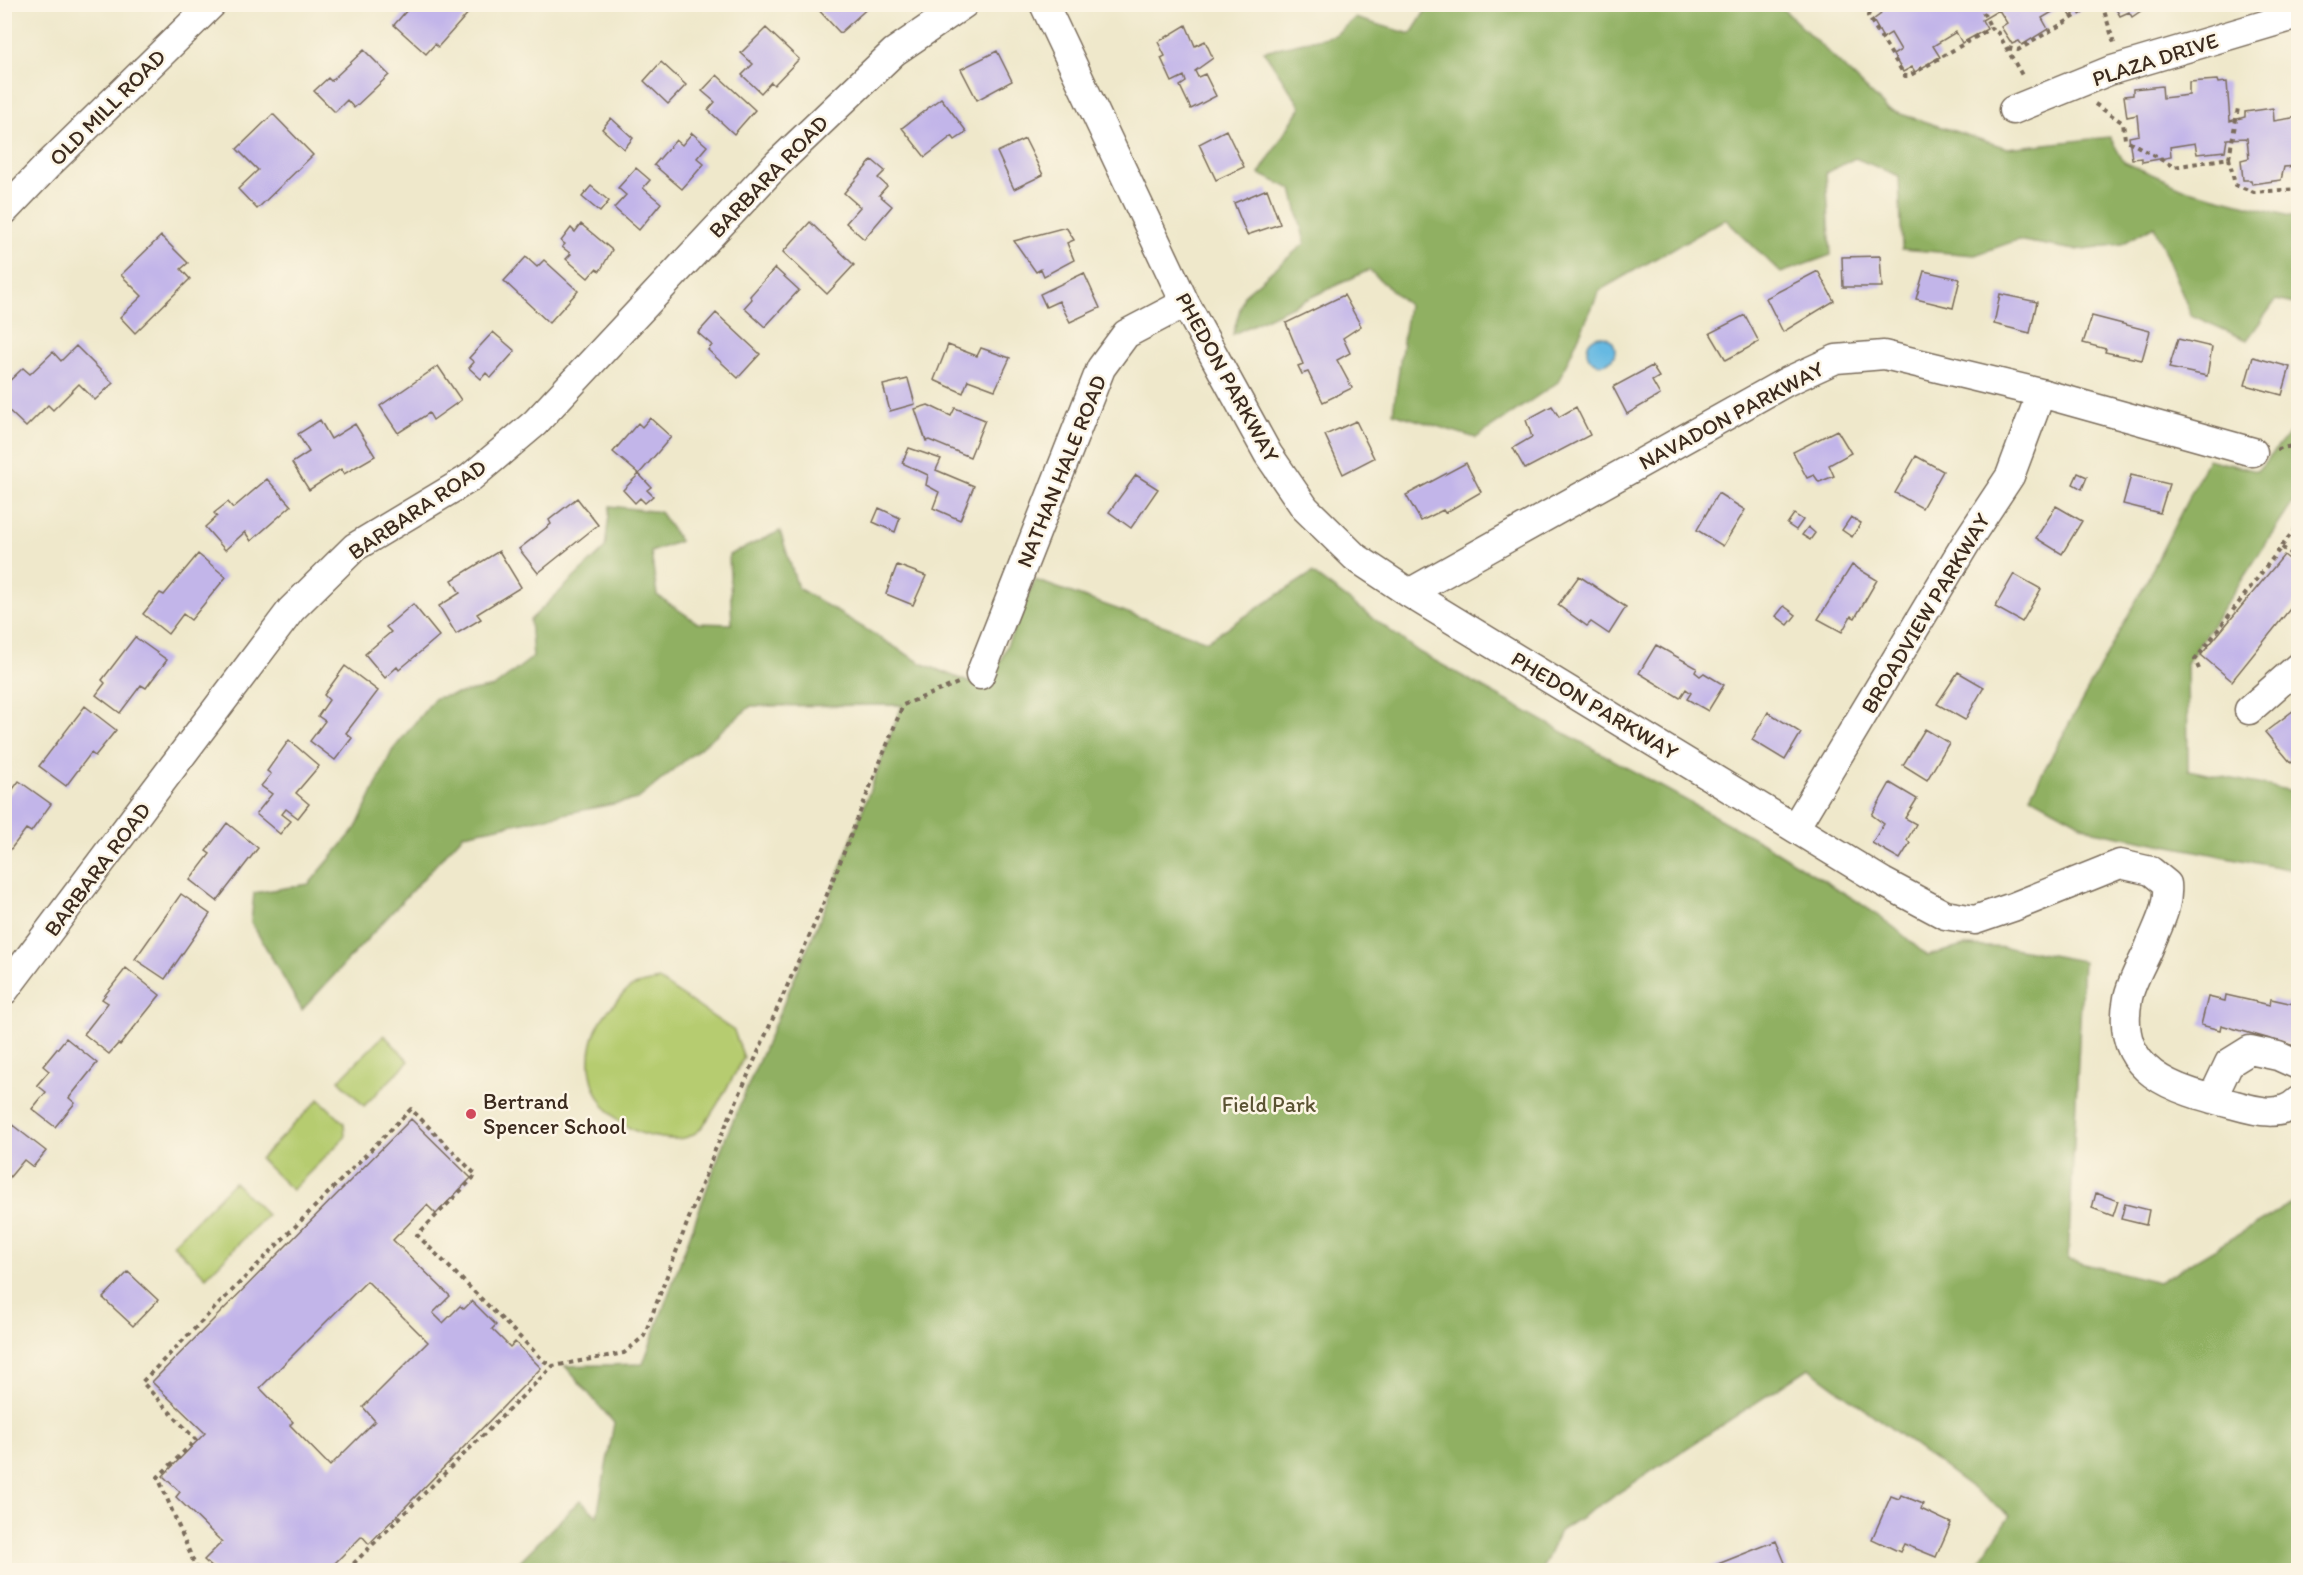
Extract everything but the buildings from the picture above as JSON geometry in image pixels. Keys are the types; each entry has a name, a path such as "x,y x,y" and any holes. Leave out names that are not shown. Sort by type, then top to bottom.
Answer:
{"street":[{"name":"OLD MILL ROAD","path":"4,211 212,4"},
{"name":"BARBARA ROAD","path":"4,991 291,610 356,547 470,478 535,423 778,163 894,52 964,4"},
{"name":"PHEDON PARKWAY","path":"1044,4 1185,303 1268,454 1305,508 1355,557 1408,593 1796,826 1883,882 1946,915 1975,920 2120,864 2151,871 2168,884 2169,902 2128,997 2125,1029 2137,1057 2154,1077 2183,1092 2212,1100 2262,1113 2291,1109 2298,1101"},
{"name":"PLAZA DRIVE","path":"2013,110 2109,71 2298,15"},
{"name":"NATHAN HALE ROAD","path":"980,675 1101,368 1126,334 1185,303"},
{"name":"NAVADON PARKWAY","path":"1408,593 1786,382 1836,359 1884,355 2041,393 2253,452"},
{"name":"BROADVIEW PARKWAY","path":"1796,826 1969,538 2010,476 2041,393"},
{"path":"2249,710 2298,667"},
{"path":"2212,1100 2229,1063 2250,1050 2278,1056 2298,1065"}],"path":[{"path":"1872,4 1868,16 1905,76 1909,76 1991,28"},
{"path":"1979,4 1991,28 1998,33 2021,72"},
{"path":"2008,48 2018,50 2096,4"},
{"path":"2102,4 2112,37"},
{"path":"2092,102 2123,123 2125,139 2174,167 2229,158"},
{"path":"2238,108 2229,158 2235,185 2254,192 2298,189"},
{"path":"2199,669 2195,660 2298,525"},
{"path":"2282,547 2298,560"},
{"path":"346,1570 553,1366 624,1353 644,1336 715,1150 822,907 903,705 980,675"},
{"path":"197,1570 158,1478 196,1440 142,1382 411,1110 476,1175 417,1236 544,1361 553,1366"}],"green space":[{"path":"1429,5 1779,5 1888,110 2007,148 2110,137 2124,162 2188,190 2298,218 2298,305 2276,300 2247,340 2191,315 2154,226 2122,244 2075,250 2017,240 1975,255 1902,249 1899,176 1855,158 1826,173 1831,255 1781,273 1725,219 1600,290 1558,382 1476,438 1393,413 1408,305 1369,270 1233,334 1244,295 1305,243 1292,189 1259,174 1301,107 1264,51 1335,35 1355,18 1411,34"},
{"path":"2298,423 2298,495 2187,663 2188,770 2298,792 2298,871 2094,831 2030,796 2144,586 2208,459 2257,471"},
{"name":"Field Park","path":"610,506 660,512 680,541 651,552 657,595 698,623 732,624 729,555 780,531 798,588 921,663 988,690 1035,580 1207,641 1312,573 1419,652 1761,842 1857,901 1895,928 1927,956 1964,946 2013,948 2083,961 2068,1260 2159,1282 2298,1199 2298,1570 1973,1570 2010,1516 1809,1368 1560,1531 1542,1570 511,1570 580,1500 597,1516 614,1423 565,1366 643,1364 725,1139 830,896 902,705 751,706 638,799 464,834 302,1010 251,922 254,893 309,884 356,828 392,751 435,698 494,687 533,657 530,620 605,548"},
{"path":"659,980 734,1031 744,1058 705,1123 696,1133 682,1138 662,1138 638,1132 619,1121 604,1105 594,1086 590,1065 592,1043 601,1022 616,1002 630,988"},
{"path":"384,1035 409,1061 364,1106 339,1080"},
{"path":"319,1099 344,1123 345,1137 292,1190 260,1159"},
{"path":"234,1182 267,1215 206,1277 173,1244"}],"water":[{"path":"1601,336 1611,340 1615,350 1611,360 1601,364 1591,360 1587,350 1591,340"}],"place":[{"name":"Bertrand Spencer School","path":"471,1114"}]}
